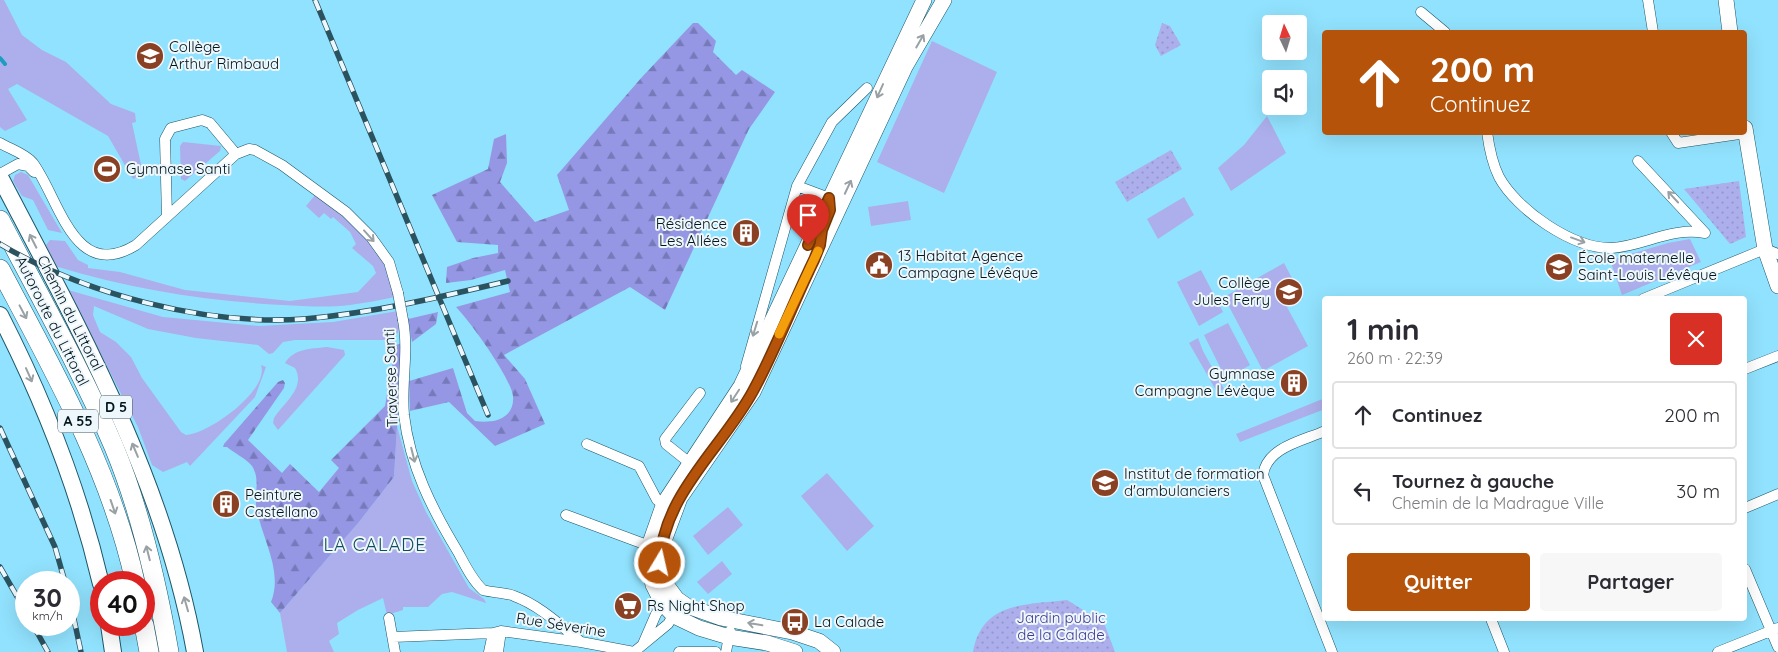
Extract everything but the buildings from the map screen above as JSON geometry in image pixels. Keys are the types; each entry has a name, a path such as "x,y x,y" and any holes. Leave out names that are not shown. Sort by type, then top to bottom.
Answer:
{"highway":[{"name":"Autoroute du Littoral","path":"0,220 85,384 114,448 147,548 168,652"},
{"name":"Autoroute du Littoral","path":"0,269 41,346 81,429 110,501 132,571"},
{"path":"146,636 148,652"}],"main road":[{"name":"Chemin du Littoral","path":"0,175 108,387 154,498 189,616 196,652"},
{"path":"0,315 29,373 60,446 84,519 98,571"},
{"path":"111,636 113,652"}],"street":[{"path":"669,506 752,392 753,376 768,329 924,0"},
{"path":"795,652 767,643 727,645 674,616 670,601 649,572 669,506 691,464 753,376 814,260 905,67 944,0"},
{"path":"1648,0 1653,30"},
{"path":"1726,0 1730,30"},
{"path":"1421,12 1443,30"},
{"path":"753,376 745,363 798,186 832,122 867,88"},
{"path":"0,143 28,158 74,238 97,254 109,256 125,252 166,217 236,154 210,123 202,120 171,128 165,139 166,217"},
{"path":"1487,135 1490,151 1499,176 1517,201 1564,235 1589,244 1612,248 1667,234 1692,231 1705,233 1638,161"},
{"path":"1672,135 1678,143 1719,135"},
{"path":"1746,135 1777,282"},
{"name":"Traverse Santi","path":"236,154 249,149 255,150 282,165 334,202 371,237 384,254 393,270 407,346 404,414 407,431 420,482 443,528 473,577 484,590 512,595 524,600 546,613 581,642"},
{"path":"0,175 18,164 23,164 42,180"},
{"path":"798,186 829,198"},
{"path":"820,245 822,230 830,210 829,198"},
{"path":"1651,296 1772,252"},
{"path":"785,294 794,290 806,265 814,260"},
{"path":"769,283 785,294"},
{"path":"1747,368 1778,356"},
{"path":"691,464 666,444 665,439 700,393"},
{"path":"1322,432 1275,452 1264,466 1263,475 1332,652"},
{"path":"588,444 639,466 657,500 669,506"},
{"path":"1747,507 1778,494"},
{"path":"566,515 655,548"},
{"path":"1747,573 1774,630 1778,647"},
{"path":"670,601 734,620 792,632 819,641 833,652"},
{"path":"643,644 670,601"},
{"path":"634,652 674,616"},
{"path":"389,618 395,652"},
{"path":"727,645 734,620"},
{"path":"1492,621 1504,652"},
{"path":"1718,652 1774,630"},
{"path":"490,652 497,632"},
{"path":"497,632 498,652"},
{"name":"Rue Séverine","path":"393,637 497,632 581,642 634,652"},
{"path":"679,652 716,652"}],"green space":[{"path":"0,0 4,0 22,35 42,50 66,62 111,104 135,113 136,122 132,123 143,174 133,179 108,136 17,84 8,89 27,120 5,131 0,127"},
{"path":"693,23 698,23 716,41 713,52 736,75 742,70 775,92 749,129 665,310 630,287 504,355 525,379 545,424 495,446 449,402 410,411 409,381 453,368 467,413 475,421 489,422 502,418 507,415 513,404 511,388 498,363 456,307 510,292 505,270 471,280 446,283 447,267 473,258 498,253 498,245 457,242 432,195 488,169 494,139 506,134 507,163 500,182 535,222 569,210 557,175 642,77"},
{"path":"1162,23 1170,26 1181,45 1161,56 1155,45"},
{"path":"932,41 997,72 944,193 877,162"},
{"path":"1267,116 1286,153 1231,191 1218,168 1244,145"},
{"path":"183,142 221,146 220,151 185,181 181,179 180,146"},
{"path":"1171,150 1182,169 1127,202 1115,182"},
{"path":"21,172 28,175 62,233 48,230 33,200 22,196 13,181 15,175"},
{"path":"1739,181 1746,237 1730,244 1684,189"},
{"path":"316,194 345,215 365,237 389,269 395,297 350,305 324,307 253,303 168,293 113,282 58,267 54,265 46,245 50,240 65,241 78,260 88,265 88,268 120,272 185,290 290,301 358,292 376,273 373,266 352,248 356,244 350,232 333,217 331,219 324,213 319,218 306,206"},
{"path":"1184,197 1194,215 1158,239 1147,219"},
{"path":"908,201 911,220 871,226 868,207"},
{"path":"1690,239 1701,262 1622,295 1610,260 1668,243"},
{"path":"1284,263 1303,299 1287,307 1308,346 1263,371 1224,297"},
{"path":"1201,270 1223,312 1199,326 1177,282"},
{"path":"68,290 163,317 259,326 333,322 398,311 400,325 398,333 386,340 295,340 283,342 273,353 269,354 258,345 196,338 148,329 94,306 93,315 100,332 116,342 131,357 142,378 181,432 186,435 209,427 236,409 256,386 261,375 261,365 266,367 255,397 190,466 187,462 163,472 152,465 138,427"},
{"path":"438,312 436,324 412,342 408,319"},
{"path":"1228,323 1250,365 1226,379 1204,335"},
{"path":"1198,338 1224,389 1217,392 1189,343"},
{"path":"402,343 394,477 359,522 280,613 271,602 275,577 270,553 258,516 256,504 257,480 252,466 227,447 223,447 224,444 278,382 283,380 285,383 284,388 248,440 282,473 290,464 319,492 339,468 331,460 385,406 396,345"},
{"path":"327,347 344,350 345,355 278,430 273,423 274,418 296,388 298,382 295,368 285,363 293,354 298,352"},
{"path":"1322,399 1322,410 1240,442 1236,434"},
{"path":"397,426 412,481 426,512 469,588 484,599 486,603 452,592 442,594 428,607 403,607 403,610 387,615 383,598 337,623 339,634 329,641 334,652 287,652 280,613 359,522 394,477"},
{"path":"827,473 874,526 847,551 801,496"},
{"path":"728,507 743,525 708,555 693,536"},
{"path":"722,561 732,574 708,594 697,582"},
{"name":"Jardin public de la Calade","path":"1067,600 1104,623 1115,652 973,652 978,635 986,623 996,614 1022,605"}],"waterway":[{"path":"0,58 5,64"}],"railway":[{"path":"315,0 488,415"},
{"path":"0,244 33,262 107,292 187,312 266,320 304,319 356,313 407,304 508,281"},
{"path":"0,428 55,547 62,571"},
{"path":"0,567 15,593"},
{"path":"39,636 48,652"},
{"path":"78,636 81,652"}],"slow traffic":[{"path":"779,334 818,251"}],"place":[{"name":"Collège Arthur Rimbaud","path":"150,56"},
{"name":"Gymnase Santi","path":"107,169"},
{"name":"Résidence Les Allées","path":"746,233"},
{"name":"13 Habitat Agence Campagne Lévêque","path":"879,265"},
{"name":"École maternelle Saint-Louis Lévêque","path":"1559,267"},
{"name":"Collège Jules Ferry","path":"1289,292"},
{"name":"Gymnase Campagne Lévèque","path":"1294,383"},
{"name":"Institut de formation d'ambulanciers","path":"1105,483"},
{"name":"Peinture Castellano","path":"226,504"},
{"name":"Rs Night Shop","path":"628,606"},
{"name":"La Calade","path":"795,622"}],"district":[{"name":"LA CALADE","path":"375,545"}],"route":[{"path":"660,563 661,549 674,509 752,392 814,260 820,245 822,230 830,210 829,198 808,245"}]}
